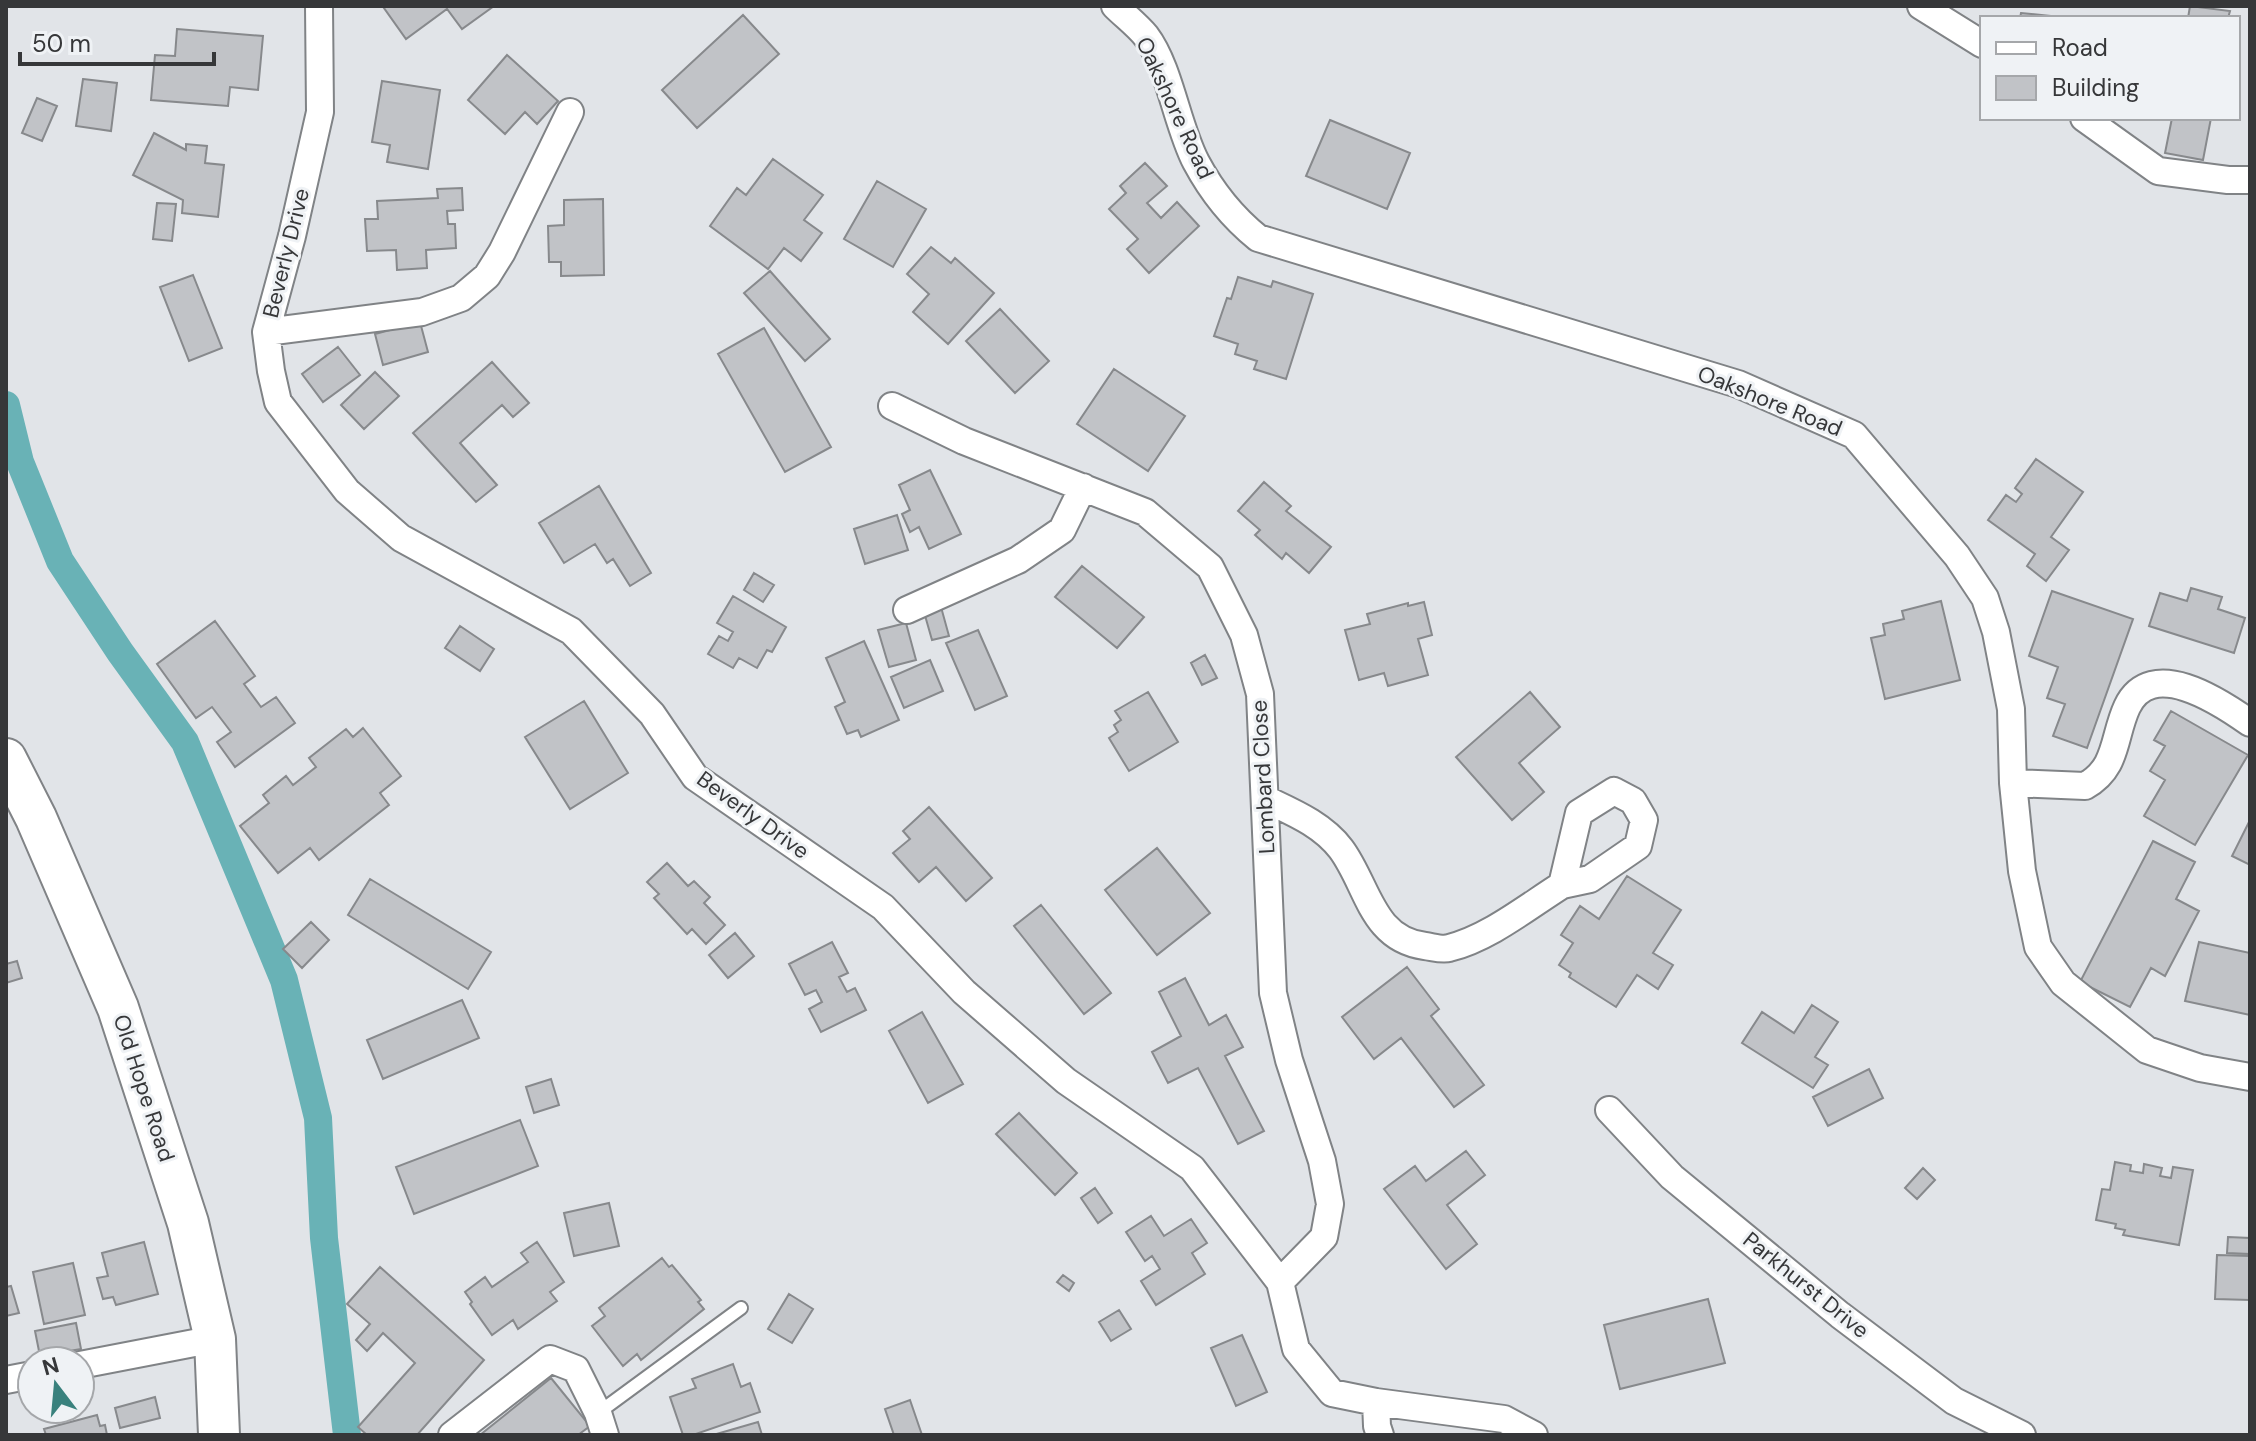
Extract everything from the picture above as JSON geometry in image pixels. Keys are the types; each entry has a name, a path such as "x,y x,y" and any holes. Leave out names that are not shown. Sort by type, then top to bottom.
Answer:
{"main road":[{"name":"Old Hope Road","path":"6,759 36,818 118,1008 188,1223 215,1339 219,1435"}],"street":[{"name":"Beverly Drive","path":"319,6 320,112 266,332 278,402 347,491 401,538 571,631 652,714 695,777 883,907 964,992 1066,1081 1192,1168 1280,1282 1296,1349 1332,1393 1504,1419 1534,1435"},
{"name":"Oakshore Road","path":"1115,6 1147,38 1167,81 1195,160 1209,184 1236,220 1258,238 1738,384 1854,435 1957,556 1985,598 1996,632 2011,709 2013,783 2022,871 2038,947 2063,983 2147,1050 2200,1068 2250,1077"},
{"path":"1921,6 1980,43"},
{"path":"266,332 422,312 461,298 487,276 502,252 570,112"},
{"path":"2087,120 2158,171 2250,180"},
{"name":"Lombard Close","path":"892,406 964,441 1145,512 1210,567 1244,635 1260,694 1273,993 1289,1060 1322,1161 1330,1204 1324,1237 1280,1282"},
{"path":"907,610 1018,560 1062,530 1083,487"},
{"path":"2013,783 2085,786 2095,781 2106,770 2128,705 2142,686 2164,681 2188,689 2250,723"},
{"path":"1265,799 1309,821 1341,849 1377,918 1401,940 1417,945 1447,949 1480,936 1562,885"},
{"name":"Parkhurst Drive","path":"1609,1110 1672,1177 1840,1315 1954,1401 2022,1435"},
{"path":"96,1362 215,1339"},
{"path":"452,1435 550,1359 576,1369 601,1424"},
{"path":"1376,1402 1380,1435"}],"lane":[{"path":"601,1424 741,1308"}],"building":[{"path":"494,6 462,29 447,9 406,39 384,8"},
{"path":"2190,6 2230,11 2229,16 2188,16"},
{"path":"2021,13 2050,16 2020,16"},
{"path":"743,15 779,54 697,128 662,90"},
{"path":"177,29 263,36 258,90 230,87 228,106 151,100 155,55 175,56"},
{"path":"507,55 558,101 537,124 525,112 505,134 468,100"},
{"path":"83,79 117,83 111,131 76,126"},
{"path":"382,81 440,90 428,169 387,162 390,145 372,142"},
{"path":"37,98 57,106 42,141 22,133"},
{"path":"1330,120 1410,153 1387,209 1306,176"},
{"path":"2172,120 2211,120 2203,160 2165,153"},
{"path":"154,133 186,150 186,144 207,146 205,163 224,165 218,217 182,213 183,200 133,175"},
{"path":"773,159 823,195 804,220 822,233 801,261 784,248 768,269 710,226 737,188 746,195"},
{"path":"1145,163 1167,186 1147,203 1161,218 1177,202 1199,226 1149,273 1127,249 1138,239 1109,209 1126,193 1120,186"},
{"path":"877,181 926,209 893,267 844,239"},
{"path":"462,188 463,210 447,211 448,224 455,224 456,248 426,250 427,268 397,270 396,250 367,251 365,219 378,219 377,201 438,198 437,189"},
{"path":"603,199 604,275 561,276 561,262 549,262 548,226 564,225 564,200"},
{"path":"157,203 176,204 172,241 153,239"},
{"path":"931,247 951,263 955,258 994,293 948,344 913,312 929,294 907,274"},
{"path":"770,271 830,339 805,361 744,293"},
{"path":"193,275 222,348 189,361 160,287"},
{"path":"1238,277 1271,287 1273,281 1313,294 1286,379 1254,369 1257,361 1235,354 1238,344 1214,336"},
{"path":"1000,309 1049,361 1015,393 966,341"},
{"path":"420,322 428,352 383,365 375,334"},
{"path":"764,328 831,447 785,472 718,354"},
{"path":"338,347 360,375 323,402 302,374"},
{"path":"492,362 529,403 513,417 502,405 460,443 497,485 476,502 413,433"},
{"path":"1114,369 1185,416 1148,471 1077,424"},
{"path":"375,372 399,396 364,429 341,405"},
{"path":"2036,459 2083,492 2051,537 2069,550 2046,581 2027,566 2035,554 1988,520 2006,495 2016,502 2022,494 2015,488"},
{"path":"930,470 961,534 929,549 919,527 910,532 902,514 910,510 899,485"},
{"path":"1264,482 1291,506 1286,511 1331,547 1309,573 1286,553 1282,559 1255,535 1260,530 1238,511"},
{"path":"599,486 651,573 630,586 613,559 607,563 595,544 564,563 539,523"},
{"path":"897,515 908,550 865,564 854,529"},
{"path":"1082,566 1144,617 1117,648 1055,597"},
{"path":"754,573 774,585 763,602 744,590"},
{"path":"2191,588 2222,597 2218,609 2245,618 2234,653 2149,626 2160,593 2187,601"},
{"path":"2052,591 2133,619 2087,748 2053,736 2065,704 2047,698 2058,667 2029,656"},
{"path":"733,596 786,627 772,652 767,650 757,668 739,658 733,668 708,654 719,636 728,641 733,632 717,623"},
{"path":"1941,601 1960,680 1885,699 1871,638 1885,635 1883,624 1904,619 1902,611"},
{"path":"1424,602 1432,635 1418,639 1428,675 1388,686 1384,673 1359,680 1345,630 1370,624 1367,614"},
{"path":"941,607 949,636 932,640 924,612"},
{"path":"215,621 255,676 244,684 261,707 276,697 295,723 235,767 217,742 231,732 212,707 196,718 157,664"},
{"path":"906,623 916,660 889,667 878,630"},
{"path":"460,626 494,649 480,671 445,648"},
{"path":"978,630 1007,696 975,710 946,643"},
{"path":"864,641 899,720 861,737 858,730 847,734 835,707 845,702 826,658"},
{"path":"1205,655 1217,678 1202,685 1191,663"},
{"path":"930,660 943,691 904,708 891,677"},
{"path":"1148,692 1178,742 1129,771 1109,738 1118,732 1114,725 1121,720 1115,711"},
{"path":"1530,692 1560,727 1519,763 1544,792 1512,820 1456,757"},
{"path":"584,701 628,773 570,809 525,737"},
{"path":"2171,711 2248,755 2195,845 2144,816 2165,780 2150,771 2165,746 2154,740"},
{"path":"363,728 401,776 380,793 389,805 319,860 310,848 278,873 240,826 269,803 263,795 286,776 293,785 316,767 309,758 346,729 353,737"},
{"path":"929,807 992,878 966,901 936,867 919,882 893,853 910,839 903,831"},
{"path":"2250,820 2250,865 2232,856"},
{"path":"2153,841 2195,862 2176,899 2199,911 2165,976 2151,968 2130,1007 2080,982"},
{"path":"1157,848 1210,913 1157,955 1105,890"},
{"path":"667,863 688,886 694,881 710,897 704,903 725,925 706,944 692,929 687,934 654,898 659,894 647,882"},
{"path":"1627,876 1681,910 1653,953 1673,965 1658,989 1637,975 1616,1007 1569,977 1571,973 1559,965 1573,943 1561,935 1580,906 1599,919"},
{"path":"370,879 491,952 468,989 348,915"},
{"path":"1041,905 1111,993 1084,1014 1014,926"},
{"path":"311,922 329,940 302,968 283,949"},
{"path":"735,933 754,956 728,978 709,955"},
{"path":"832,942 848,973 839,977 847,992 855,988 866,1010 821,1032 809,1009 822,1002 816,990 805,995 789,964"},
{"path":"2199,942 2250,953 2250,1015 2185,1001"},
{"path":"17,961 22,978 6,983 6,964"},
{"path":"1407,967 1439,1009 1431,1016 1484,1085 1454,1107 1401,1038 1374,1059 1342,1017"},
{"path":"1185,978 1209,1025 1226,1015 1243,1047 1225,1056 1264,1131 1238,1144 1198,1068 1168,1083 1152,1052 1181,1036 1159,992"},
{"path":"462,1000 479,1038 383,1079 367,1040"},
{"path":"1812,1005 1838,1022 1815,1057 1828,1065 1813,1088 1742,1043 1762,1012 1794,1033"},
{"path":"922,1012 963,1084 928,1103 889,1031"},
{"path":"1869,1069 1883,1098 1828,1126 1813,1097"},
{"path":"551,1079 559,1105 534,1113 526,1087"},
{"path":"1019,1113 1077,1173 1055,1195 996,1134"},
{"path":"520,1120 538,1166 414,1214 396,1167"},
{"path":"1466,1151 1485,1175 1447,1205 1477,1244 1446,1269 1384,1189 1415,1166 1426,1181"},
{"path":"2115,1162 2131,1165 2130,1171 2143,1173 2144,1164 2162,1168 2160,1176 2171,1178 2173,1167 2193,1170 2179,1245 2123,1235 2125,1230 2115,1228 2116,1224 2096,1220 2102,1189 2110,1190"},
{"path":"1923,1168 1935,1180 1917,1199 1905,1188"},
{"path":"1095,1188 1112,1213 1098,1223 1081,1198"},
{"path":"609,1203 619,1246 574,1256 564,1213"},
{"path":"1151,1216 1164,1236 1191,1219 1207,1243 1192,1253 1205,1274 1156,1305 1141,1281 1160,1269 1152,1256 1145,1261 1126,1232"},
{"path":"2228,1237 2250,1238 2250,1254 2227,1253"},
{"path":"144,1242 158,1294 116,1305 113,1297 103,1299 97,1278 108,1276 102,1253"},
{"path":"537,1242 564,1282 550,1292 557,1301 518,1329 513,1320 492,1335 465,1292 485,1277 492,1287 528,1262 521,1253"},
{"path":"2217,1255 2250,1256 2250,1300 2215,1299"},
{"path":"662,1258 669,1267 672,1265 701,1300 698,1302 704,1309 641,1360 637,1354 623,1366 592,1326 605,1316 599,1308"},
{"path":"73,1263 85,1315 44,1324 33,1272"},
{"path":"380,1267 484,1360 417,1435 367,1435 358,1427 415,1363 383,1333 367,1351 356,1340 370,1324 347,1304"},
{"path":"1063,1275 1074,1283 1069,1291 1057,1282"},
{"path":"11,1286 19,1313 6,1316 6,1287"},
{"path":"789,1294 813,1309 792,1343 768,1329"},
{"path":"1708,1299 1725,1363 1620,1389 1604,1325"},
{"path":"1119,1310 1131,1329 1111,1341 1099,1322"},
{"path":"76,1323 80,1345 38,1345 35,1331"},
{"path":"1242,1335 1267,1392 1236,1406 1211,1348"},
{"path":"733,1364 741,1387 750,1383 760,1412 693,1435 683,1435 670,1397 696,1388 692,1379"},
{"path":"551,1378 590,1426 578,1435 480,1435"},
{"path":"155,1397 160,1418 120,1428 115,1408"},
{"path":"910,1400 922,1435 894,1435 885,1409"},
{"path":"96,1415 100,1426 105,1425 107,1435 46,1435 44,1429 59,1425 96,1425"},
{"path":"758,1422 762,1435 713,1435"}],"waterway":[{"path":"6,405 20,462 60,561 185,742 284,980 318,1118 324,1238 347,1435"}]}
